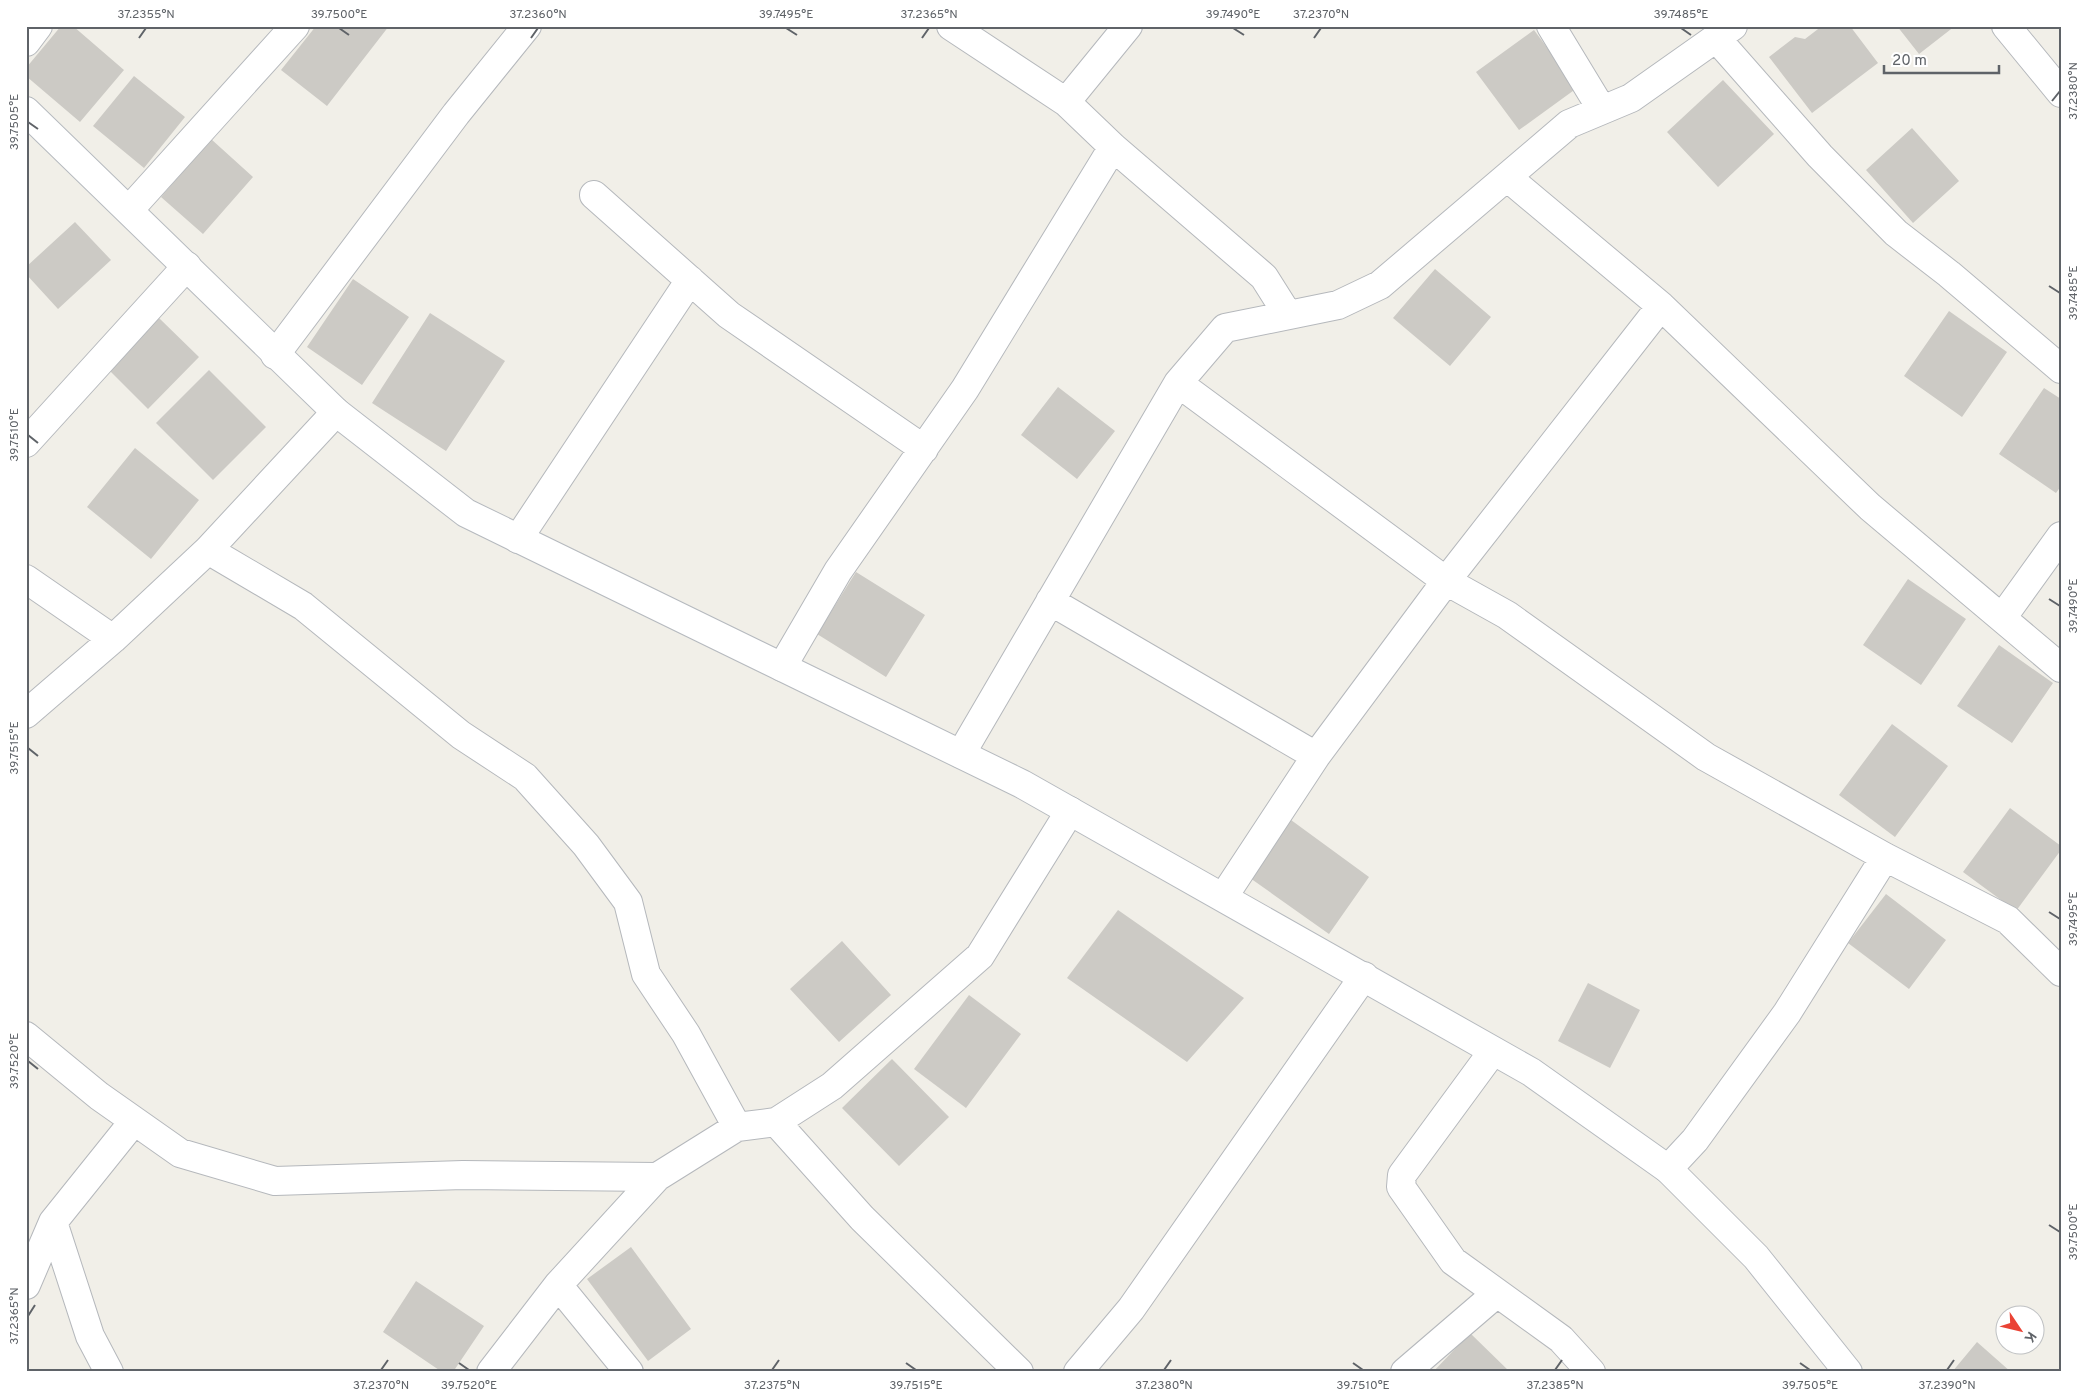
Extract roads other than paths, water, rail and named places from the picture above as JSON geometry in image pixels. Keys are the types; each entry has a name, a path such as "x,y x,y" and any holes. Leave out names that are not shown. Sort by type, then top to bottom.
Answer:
{"street":[{"path":"26,42 38,26"},
{"path":"129,210 295,26"},
{"path":"275,355 456,114 528,26"},
{"path":"951,26 1066,102 1113,148 1264,277 1288,315"},
{"path":"1066,102 1128,26"},
{"path":"1551,26 1602,110"},
{"path":"2006,26 2061,93"},
{"path":"961,754 1178,383 1225,328 1338,305 1380,285 1569,124 1630,98 1725,32 1820,156 1896,233 1949,274 2061,369"},
{"path":"26,111 187,266 275,355 336,412 466,513 961,754 1070,810 1531,1072 1668,1169 1756,1256 1848,1372"},
{"path":"782,667 838,571 965,389 1113,148"},
{"path":"1507,177 1661,306 1870,507 2061,668"},
{"path":"594,195 729,315 924,448"},
{"path":"26,443 187,266"},
{"path":"518,539 690,280"},
{"path":"1224,896 1316,756 1446,581 1661,306"},
{"path":"1178,383 1446,581 1507,615 1706,757 1885,857 2008,920 2060,969"},
{"path":"26,714 113,639 208,550 336,412"},
{"path":"2002,618 2061,536"},
{"path":"208,550 303,606 461,735 525,777 586,845 628,902 646,974 686,1034 736,1127"},
{"path":"26,579 113,639"},
{"path":"1050,602 1316,756"},
{"path":"491,1372 558,1285 657,1177 736,1127 776,1122 832,1086 980,956 1070,810"},
{"path":"1668,1169 1695,1140 1786,1013 1885,857"},
{"path":"1078,1372 1131,1309 1364,976"},
{"path":"26,1036 98,1096 180,1153 275,1181 463,1175 657,1177"},
{"path":"1493,1050 1402,1175 1401,1187 1453,1261 1561,1339 1591,1372"},
{"path":"26,1285 53,1222 134,1121"},
{"path":"776,1122 862,1218 1019,1372"},
{"path":"53,1222 90,1336 109,1372"},
{"path":"558,1285 629,1372"},
{"path":"1405,1372 1498,1293"}]}
